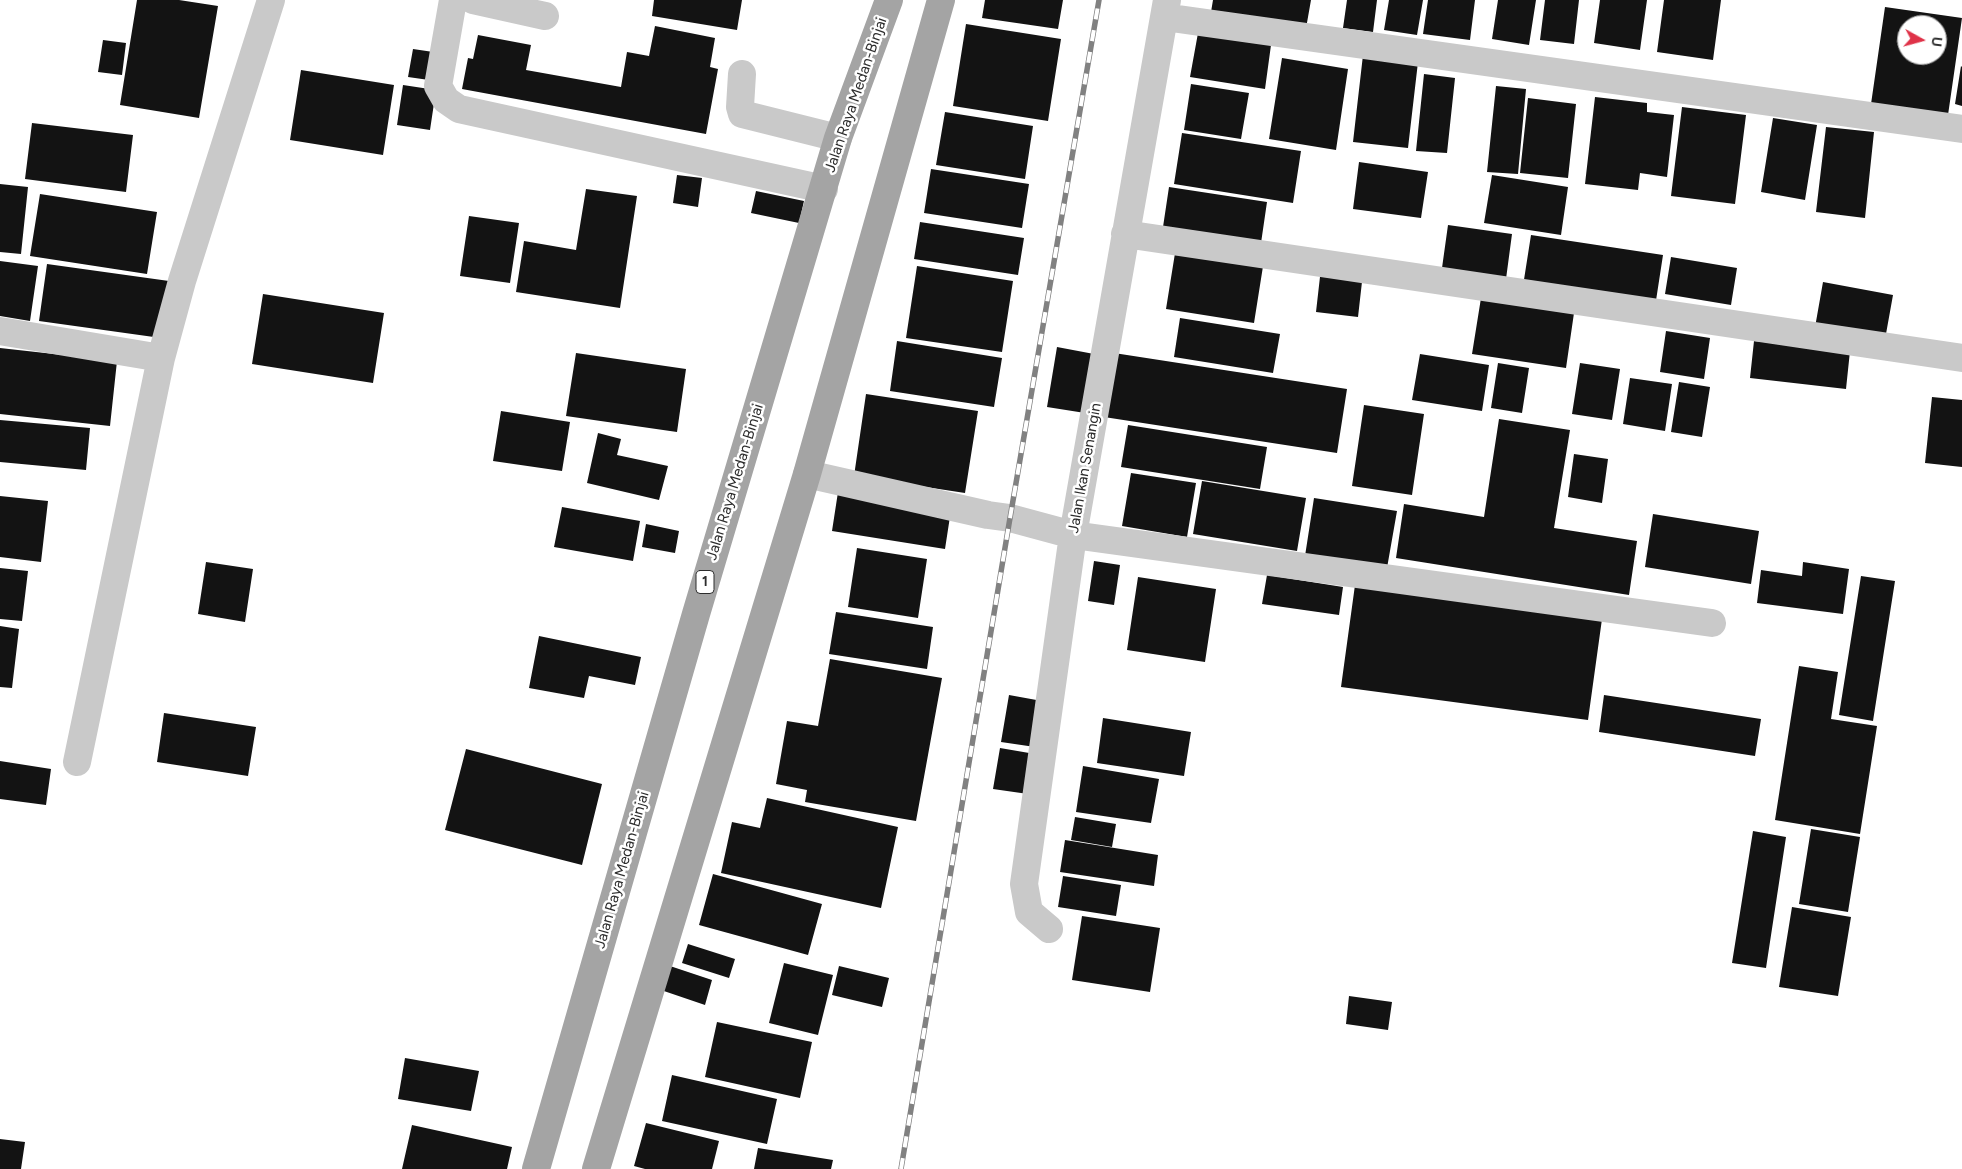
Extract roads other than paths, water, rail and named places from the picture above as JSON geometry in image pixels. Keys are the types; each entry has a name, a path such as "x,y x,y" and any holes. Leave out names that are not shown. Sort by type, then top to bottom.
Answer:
{"main road":[{"name":"Jalan Raya Medan-Binjai","path":"536,1169 698,604 838,138 889,0"},
{"path":"596,1169 808,474 942,0"}],"street":[{"path":"77,762 161,358 185,271 271,0"},
{"path":"453,0 438,86 446,100 459,109 824,189"},
{"path":"473,0 545,16"},
{"path":"1166,9 1962,129"},
{"name":"Jalan Ikan Senangin","path":"1049,928 1029,912 1024,884 1073,535 1166,9"},
{"path":"742,74 740,107 742,114 838,138"},
{"path":"1125,234 1962,358"},
{"path":"0,331 161,358"},
{"path":"808,474 988,515 1010,518 1073,535 1712,622"}],"railway":[{"path":"901,1169 1099,0"}]}
